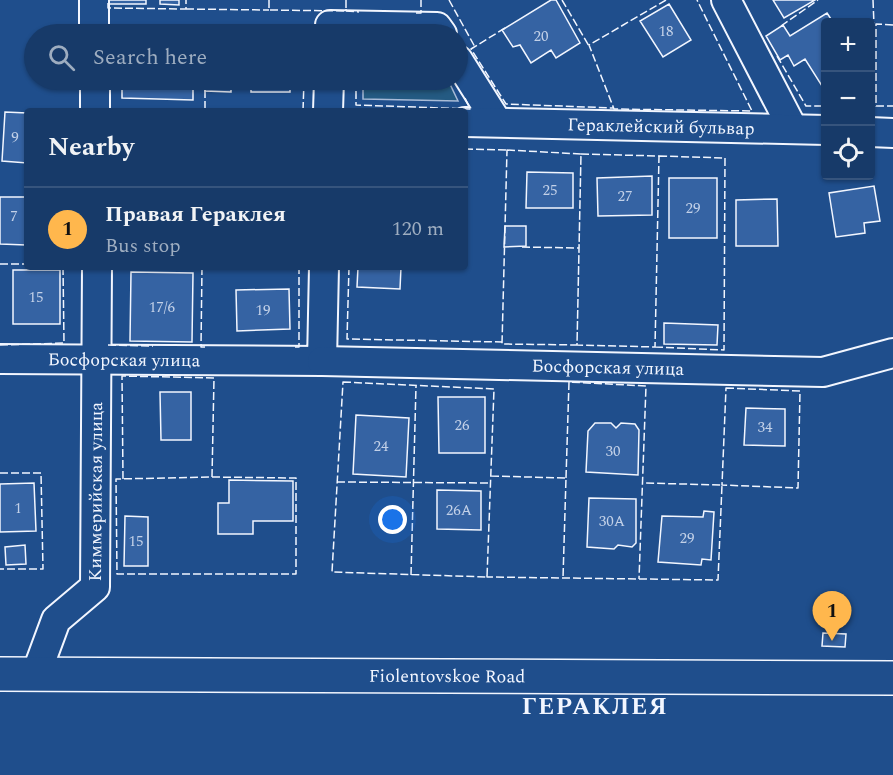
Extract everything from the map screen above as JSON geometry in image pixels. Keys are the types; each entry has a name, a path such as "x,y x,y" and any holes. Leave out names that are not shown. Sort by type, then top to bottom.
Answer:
{"main road":[{"name":"Fiolentovskoe Road","path":"0,674 893,678"}],"street":[{"path":"94,0 94,24"},
{"path":"726,0 793,129"},
{"path":"468,76 497,122"},
{"path":"94,90 95,108"},
{"path":"328,108 329,90"},
{"name":"Гераклейский бульвар","path":"468,122 821,130"},
{"path":"875,132 893,133"},
{"name":"Киммерийская улица","path":"36,674 56,620 95,587 97,270"},
{"path":"322,361 324,270"},
{"name":"Босфорская улица","path":"0,359 322,361 823,372 893,353"}],"shaded area":[{"path":"363,90 453,90 458,101 363,99"}],"building":[{"path":"108,0 146,0 146,4 108,4"},
{"path":"160,0 179,0 179,5 160,4"},
{"path":"551,0 556,0 580,43 556,58 551,50 531,63 520,45 513,47 502,30"},
{"path":"773,0 815,0 784,18"},
{"path":"669,4 691,40 663,57 640,21"},
{"path":"827,13 830,18 821,18 821,84 805,59 794,66 788,55 780,60 766,36 783,25 790,36"},
{"path":"122,90 193,90 193,100 122,98"},
{"path":"231,90 231,92 205,91"},
{"path":"251,90 290,90 290,92 251,92"},
{"path":"5,112 24,113 24,163 2,161"},
{"path":"527,172 573,173 573,208 526,208"},
{"path":"652,176 652,215 598,216 597,178"},
{"path":"669,178 717,178 717,238 669,238"},
{"path":"874,186 880,221 864,223 865,233 836,237 829,193"},
{"path":"0,197 24,197 24,245 0,244"},
{"path":"777,199 778,246 736,246 736,200"},
{"path":"505,226 526,226 526,246 504,247"},
{"path":"13,270 60,270 60,324 13,324"},
{"path":"358,270 401,270 400,289 357,287"},
{"path":"131,272 193,273 192,342 130,341"},
{"path":"289,289 290,329 237,331 236,290"},
{"path":"664,323 718,325 717,345 664,344"},
{"path":"160,392 191,392 191,440 161,440"},
{"path":"438,397 485,397 485,453 439,453"},
{"path":"746,408 785,409 785,446 744,445"},
{"path":"356,415 409,418 406,477 353,474"},
{"path":"595,423 611,423 616,428 621,423 635,424 639,430 638,475 586,472 588,431"},
{"path":"229,480 293,481 293,521 253,521 253,534 218,534 218,503 229,503"},
{"path":"34,483 36,531 0,532 0,484"},
{"path":"437,490 481,491 481,530 437,529"},
{"path":"589,498 636,499 636,543 632,547 618,545 614,549 587,547"},
{"path":"704,511 714,512 711,560 702,559 701,565 658,562 662,516 703,517"},
{"path":"125,516 148,517 148,566 124,566"},
{"path":"25,545 26,564 6,565 5,547"},
{"path":"823,633 846,634 845,647 822,646"}],"fence":[{"path":"108,3 108,8 186,9 186,0"},
{"path":"269,0 269,10 346,11 346,9"},
{"path":"346,0 346,11 359,12"},
{"path":"416,13 421,13 421,0"},
{"path":"449,0 462,24"},
{"path":"562,0 589,46"},
{"path":"666,0 589,45 614,109 752,111 697,0"},
{"path":"781,26 818,0"},
{"path":"873,0 874,18"},
{"path":"186,9 269,10"},
{"path":"893,25 876,24 876,106 893,106"},
{"path":"505,28 471,49 506,104 613,108"},
{"path":"468,34 475,47"},
{"path":"777,56 806,106 821,106"},
{"path":"205,90 205,108"},
{"path":"303,108 304,90"},
{"path":"356,90 356,105 442,108"},
{"path":"464,96 470,109 468,109"},
{"path":"468,149 507,150 507,153"},
{"path":"507,150 581,154 577,345 502,344 507,150"},
{"path":"581,154 659,156 655,347 577,345 581,154"},
{"path":"655,347 724,350 725,158 659,156"},
{"path":"522,247 579,248"},
{"path":"0,264 24,264"},
{"path":"0,345 64,343 63,270"},
{"path":"202,270 201,347 205,347"},
{"path":"295,347 299,347 299,270"},
{"path":"349,270 347,339 502,342"},
{"path":"108,345 153,346"},
{"path":"123,479 122,376 214,378 212,477"},
{"path":"343,382 494,389 487,577 332,572 343,382"},
{"path":"566,478 569,382 646,386 639,579"},
{"path":"411,575 416,386"},
{"path":"726,388 800,391 798,488 722,485 726,388"},
{"path":"0,473 41,473 43,569 0,569"},
{"path":"491,476 566,478 563,578"},
{"path":"212,477 296,478 296,574 117,574 116,479 212,477"},
{"path":"337,482 490,483"},
{"path":"487,575 487,577 718,580 722,485 643,483"}],"place":[{"name":"Правая Гераклея","path":"832,641"}],"district":[{"name":"ГЕРАКЛЕЯ","path":"595,707"}]}
